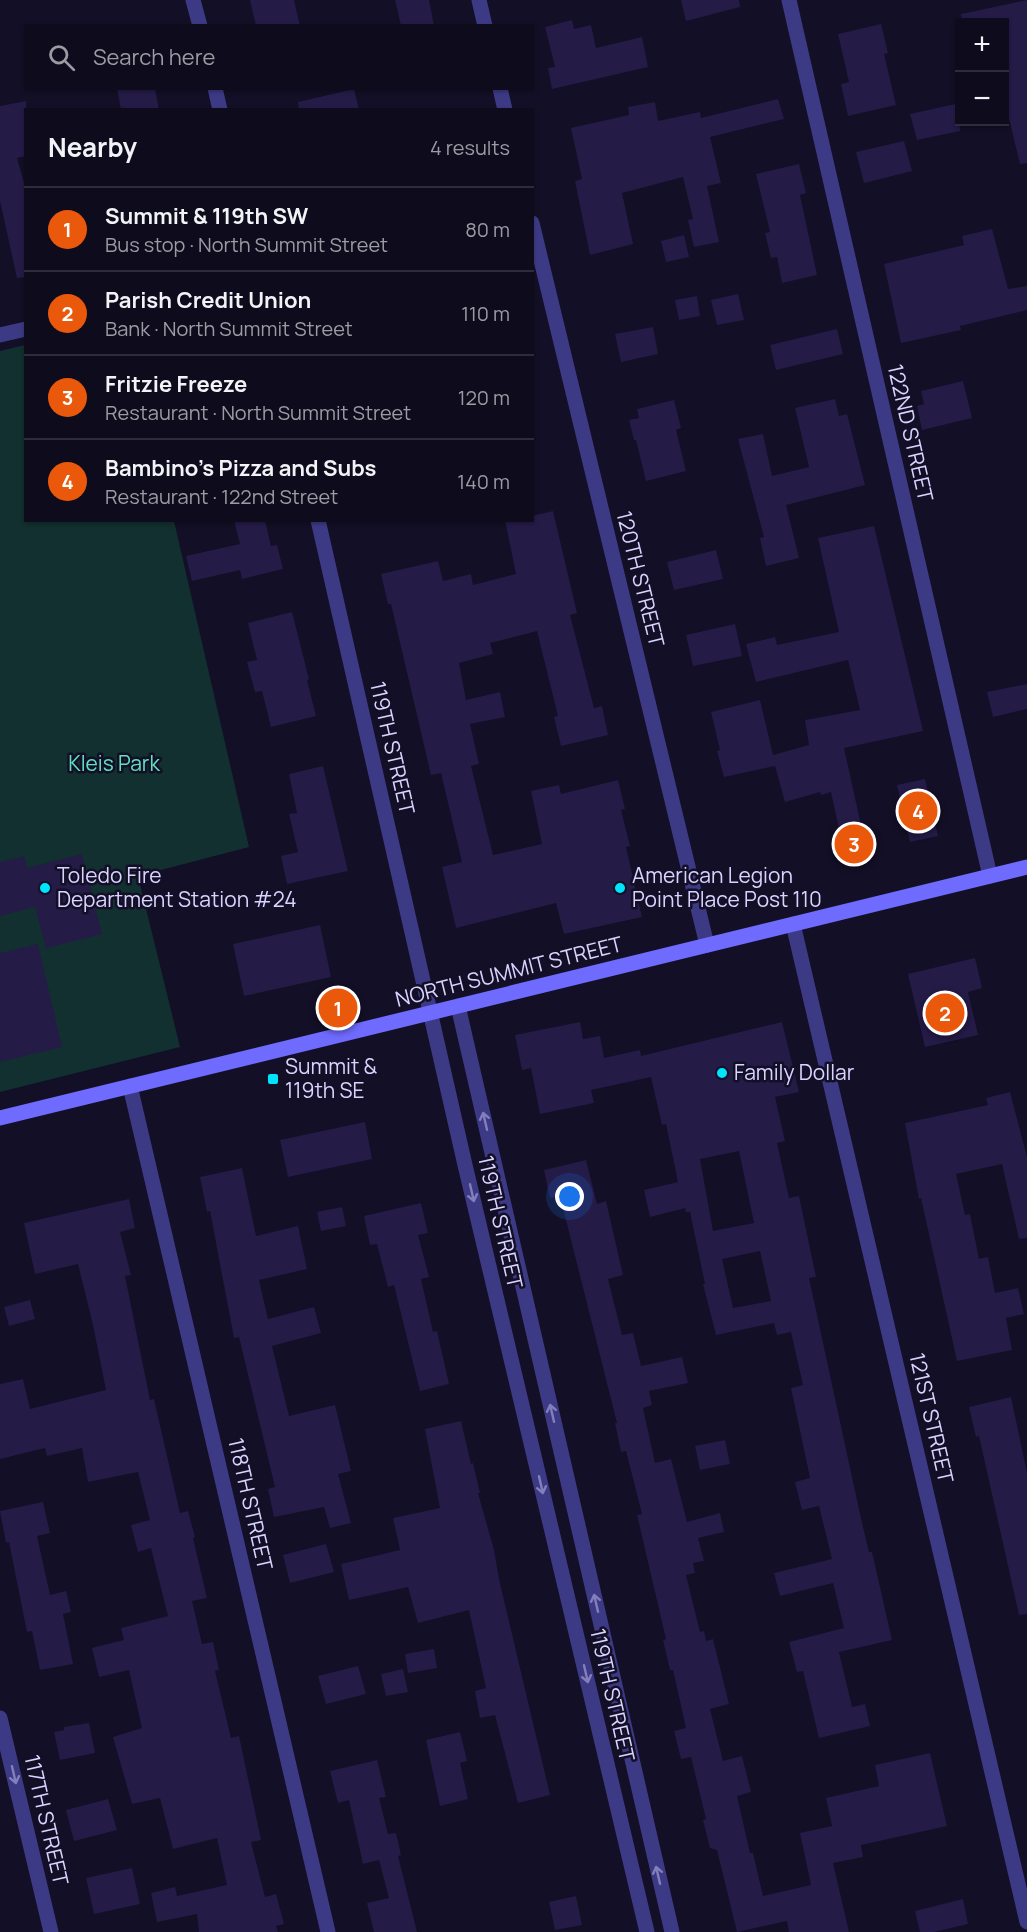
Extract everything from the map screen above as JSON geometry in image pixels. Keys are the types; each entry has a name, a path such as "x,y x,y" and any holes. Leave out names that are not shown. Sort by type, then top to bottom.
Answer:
{"main road":[{"name":"NORTH SUMMIT STREET","path":"0,1118 1027,867"}],"street":[{"path":"193,0 199,24"},
{"path":"479,0 485,24"},
{"name":"122ND STREET","path":"789,0 990,876"},
{"path":"215,90 220,108"},
{"path":"500,90 505,108"},
{"name":"120TH STREET","path":"534,231 707,945"},
{"path":"0,335 24,329"},
{"name":"119TH STREET","path":"318,522 468,1176 647,1932"},
{"name":"121ST STREET","path":"793,924 1027,1922"},
{"name":"119TH STREET","path":"458,1006 672,1932"},
{"name":"118TH STREET","path":"130,1086 328,1932"},
{"name":"117TH STREET","path":"0,1718 51,1932"}],"green space":[{"name":"Kleis Park","path":"24,345 24,522 174,522 249,847 138,876 180,1047 0,1092 0,351"}],"building":[{"path":"250,0 294,0 300,24 256,24"},
{"path":"395,0 429,0 434,24 401,24"},
{"path":"681,0 739,0 740,7 686,21"},
{"path":"1027,0 1027,163 1020,164 1009,119 1009,18 962,18 961,14"},
{"path":"572,20 574,29 591,25 596,48 642,37 648,67 552,89 548,68 555,67 545,27"},
{"path":"881,24 888,53 884,54 896,105 848,116 841,84 849,82 838,34"},
{"path":"117,90 155,90 159,108 121,108"},
{"path":"354,90 359,108 299,108 298,102"},
{"path":"778,99 784,119 710,137 721,183 707,186 719,242 694,247 688,220 693,219 683,177 622,193 633,244 590,255 575,181 582,179 571,128 629,115 628,107 655,102 658,121 700,112 701,118"},
{"path":"26,101 24,156 17,158 24,183 24,277 17,278 0,201 0,106"},
{"path":"955,104 955,126 960,126 960,131 917,140 910,114"},
{"path":"904,141 912,171 864,183 856,152"},
{"path":"799,164 806,193 800,195 817,275 782,283 777,257 771,258 765,233 770,232 756,174"},
{"path":"992,229 1008,289 1027,286 1027,310 960,326 961,330 901,343 884,264 964,245 962,236"},
{"path":"684,235 689,257 666,262 661,241"},
{"path":"738,294 744,320 717,325 711,300"},
{"path":"697,296 700,316 679,320 675,300"},
{"path":"653,327 658,354 621,362 615,334"},
{"path":"837,329 843,354 776,370 770,345"},
{"path":"963,381 972,418 922,430 917,406 924,404 921,391"},
{"path":"835,399 839,416 847,414 865,485 786,505 799,558 766,566 760,538 764,537 738,439 763,434 772,476 809,467 795,408"},
{"path":"674,400 681,428 676,430 686,471 646,481 629,420 639,418 637,409"},
{"path":"553,511 577,613 570,615 594,708 602,706 608,735 561,746 554,717 558,716 537,631 490,643 493,654 459,663 466,700 500,692 505,717 470,724 479,764 471,766 493,855 542,844 531,791 559,785 561,794 618,780 625,809 621,810 630,846 626,847 642,917 564,934 556,903 456,928 442,867 462,862 441,773 431,775 391,604 388,604 381,574 438,561 443,581 471,574 473,585 516,574 505,522 534,522 534,516"},
{"path":"234,522 265,522 271,546 277,545 283,569 242,579 240,570 192,581 186,556 240,544"},
{"path":"874,526 923,731 844,748 869,861 847,866 831,792 821,795 820,792 785,802 775,766 724,777 711,712 760,700 773,755 809,745 805,720 860,710 848,660 756,682 746,644 775,637 777,645 839,632 818,538"},
{"path":"716,550 723,579 674,590 667,562"},
{"path":"292,612 316,716 271,727 262,691 255,692 247,662 257,660 248,623"},
{"path":"735,624 742,656 693,666 686,635"},
{"path":"1027,684 1027,709 993,717 987,692"},
{"path":"323,766 348,871 287,884 281,856 298,852 289,814 297,813 289,774"},
{"path":"925,779 938,836 910,842 897,785"},
{"name":"Toledo Fire Department Station #24","path":"82,854 102,934 46,948 35,907 0,916 0,862 24,856 27,868"},
{"path":"320,925 331,977 244,996 233,944"},
{"path":"38,944 62,1047 0,1062 0,953"},
{"path":"975,958 982,988 968,992 978,1035 925,1047 908,974"},
{"path":"580,1022 583,1039 600,1036 604,1058 640,1050 641,1056 782,1022 799,1092 775,1097 785,1141 777,1143 789,1198 799,1196 816,1277 809,1278 860,1514 869,1552 872,1552 892,1640 839,1652 852,1707 865,1704 870,1726 819,1738 803,1671 797,1672 789,1642 844,1628 833,1583 780,1596 774,1573 832,1559 819,1506 802,1510 795,1482 810,1478 791,1388 803,1385 791,1332 777,1335 774,1323 716,1335 703,1284 705,1284 690,1212 686,1212 685,1208 650,1217 644,1190 678,1182 666,1124 662,1125 651,1077 591,1090 594,1103 540,1114 531,1068 522,1070 515,1035","holes":["739,1151 754,1223 713,1231 700,1159","760,1251 771,1301 733,1308 722,1259"]},
{"path":"1010,1092 1027,1157 1027,1238 1019,1239 1002,1164 956,1174 965,1215 970,1214 979,1259 988,1257 995,1293 1018,1288 1024,1314 1006,1318 1012,1350 957,1361 921,1198 919,1199 905,1123 988,1105 986,1098"},
{"path":"365,1122 372,1159 288,1177 280,1140"},
{"path":"586,1160 597,1204 606,1201 623,1275 608,1279 622,1335 633,1333 641,1366 682,1357 688,1383 649,1391 652,1405 643,1408 655,1463 671,1459 687,1522 720,1513 724,1532 698,1538 704,1561 693,1563 695,1573 686,1575 700,1632 704,1631 706,1641 713,1639 729,1704 710,1709 723,1761 742,1756 751,1792 737,1796 763,1896 811,1885 800,1833 832,1826 826,1798 879,1786 875,1765 930,1753 947,1826 861,1845 863,1857 833,1863 849,1932 789,1932 787,1921 737,1932 717,1850 710,1848 703,1820 706,1819 691,1757 681,1759 674,1731 686,1728 673,1670 670,1670 663,1640 666,1639 637,1515 642,1514 626,1451 621,1452 615,1423 617,1423 560,1196 550,1198 544,1170"},
{"path":"242,1168 256,1236 298,1226 307,1269 259,1280 268,1319 314,1307 321,1333 272,1346 289,1416 335,1405 351,1471 338,1474 351,1523 330,1528 324,1507 274,1517 268,1489 275,1487 239,1337 234,1338 210,1211 207,1212 200,1177"},
{"path":"129,1199 135,1228 120,1232 131,1275 125,1276 150,1400 154,1399 180,1513 188,1511 195,1537 193,1538 207,1598 192,1601 202,1644 213,1642 219,1670 215,1671 231,1738 239,1736 261,1840 251,1842 265,1897 276,1894 284,1924 276,1926 278,1932 199,1932 197,1914 157,1922 151,1893 175,1887 177,1896 227,1885 217,1838 173,1849 160,1798 132,1804 113,1737 142,1728 129,1670 99,1677 92,1648 124,1640 121,1628 168,1616 151,1548 138,1552 131,1525 150,1520 138,1472 88,1482 82,1448 47,1456 45,1448 0,1459 0,1384 23,1379 30,1409 106,1390 78,1264 35,1274 24,1223"},
{"path":"421,1203 428,1233 418,1235 429,1277 421,1279 433,1332 437,1331 449,1384 420,1391 394,1285 388,1287 377,1244 370,1245 364,1216"},
{"path":"342,1207 346,1226 321,1231 317,1212"},
{"path":"30,1300 35,1319 9,1326 4,1307"},
{"path":"1011,1397 1027,1473 1027,1614 1019,1615 979,1436 976,1437 969,1407"},
{"path":"461,1421 494,1550 550,1795 518,1803 495,1715 480,1718 475,1691 486,1688 469,1610 418,1623 408,1587 349,1600 341,1564 400,1550 393,1518 440,1508 425,1429"},
{"path":"725,1440 730,1464 700,1470 695,1446"},
{"path":"43,1502 50,1533 37,1536 50,1595 66,1591 71,1612 63,1614 73,1664 40,1670 32,1631 27,1632 9,1542 6,1543 0,1511"},
{"path":"326,1544 334,1572 290,1583 283,1555"},
{"path":"434,1649 437,1668 408,1673 405,1654"},
{"path":"358,1666 366,1694 326,1704 318,1676"},
{"path":"403,1669 408,1692 386,1696 381,1674"},
{"path":"89,1723 95,1753 60,1760 54,1732 64,1730 64,1727"},
{"path":"460,1732 467,1761 460,1763 468,1799 440,1806 426,1740"},
{"path":"377,1760 386,1797 379,1798 388,1834 396,1833 401,1855 398,1856 417,1932 374,1932 367,1903 389,1898 379,1860 363,1864 349,1800 338,1803 330,1771"},
{"path":"108,1799 117,1830 74,1841 66,1810"},
{"path":"132,1868 140,1904 94,1914 86,1878"},
{"path":"576,1896 582,1925 555,1930 549,1902"},
{"path":"963,1899 968,1924 934,1932 920,1932 915,1911"}],"place":[{"name":"Bambino's Pizza and Subs","path":"918,811"},
{"name":"Fritzie Freeze","path":"854,844"},
{"name":"Toledo Fire Department Station #24","path":"45,888"},
{"name":"American Legion Point Place Post 110","path":"620,888"},
{"name":"Summit & 119th SW","path":"338,1008"},
{"name":"Parish Credit Union","path":"945,1013"},
{"name":"Family Dollar","path":"722,1073"},
{"name":"Summit & 119th SE","path":"273,1079"}]}
